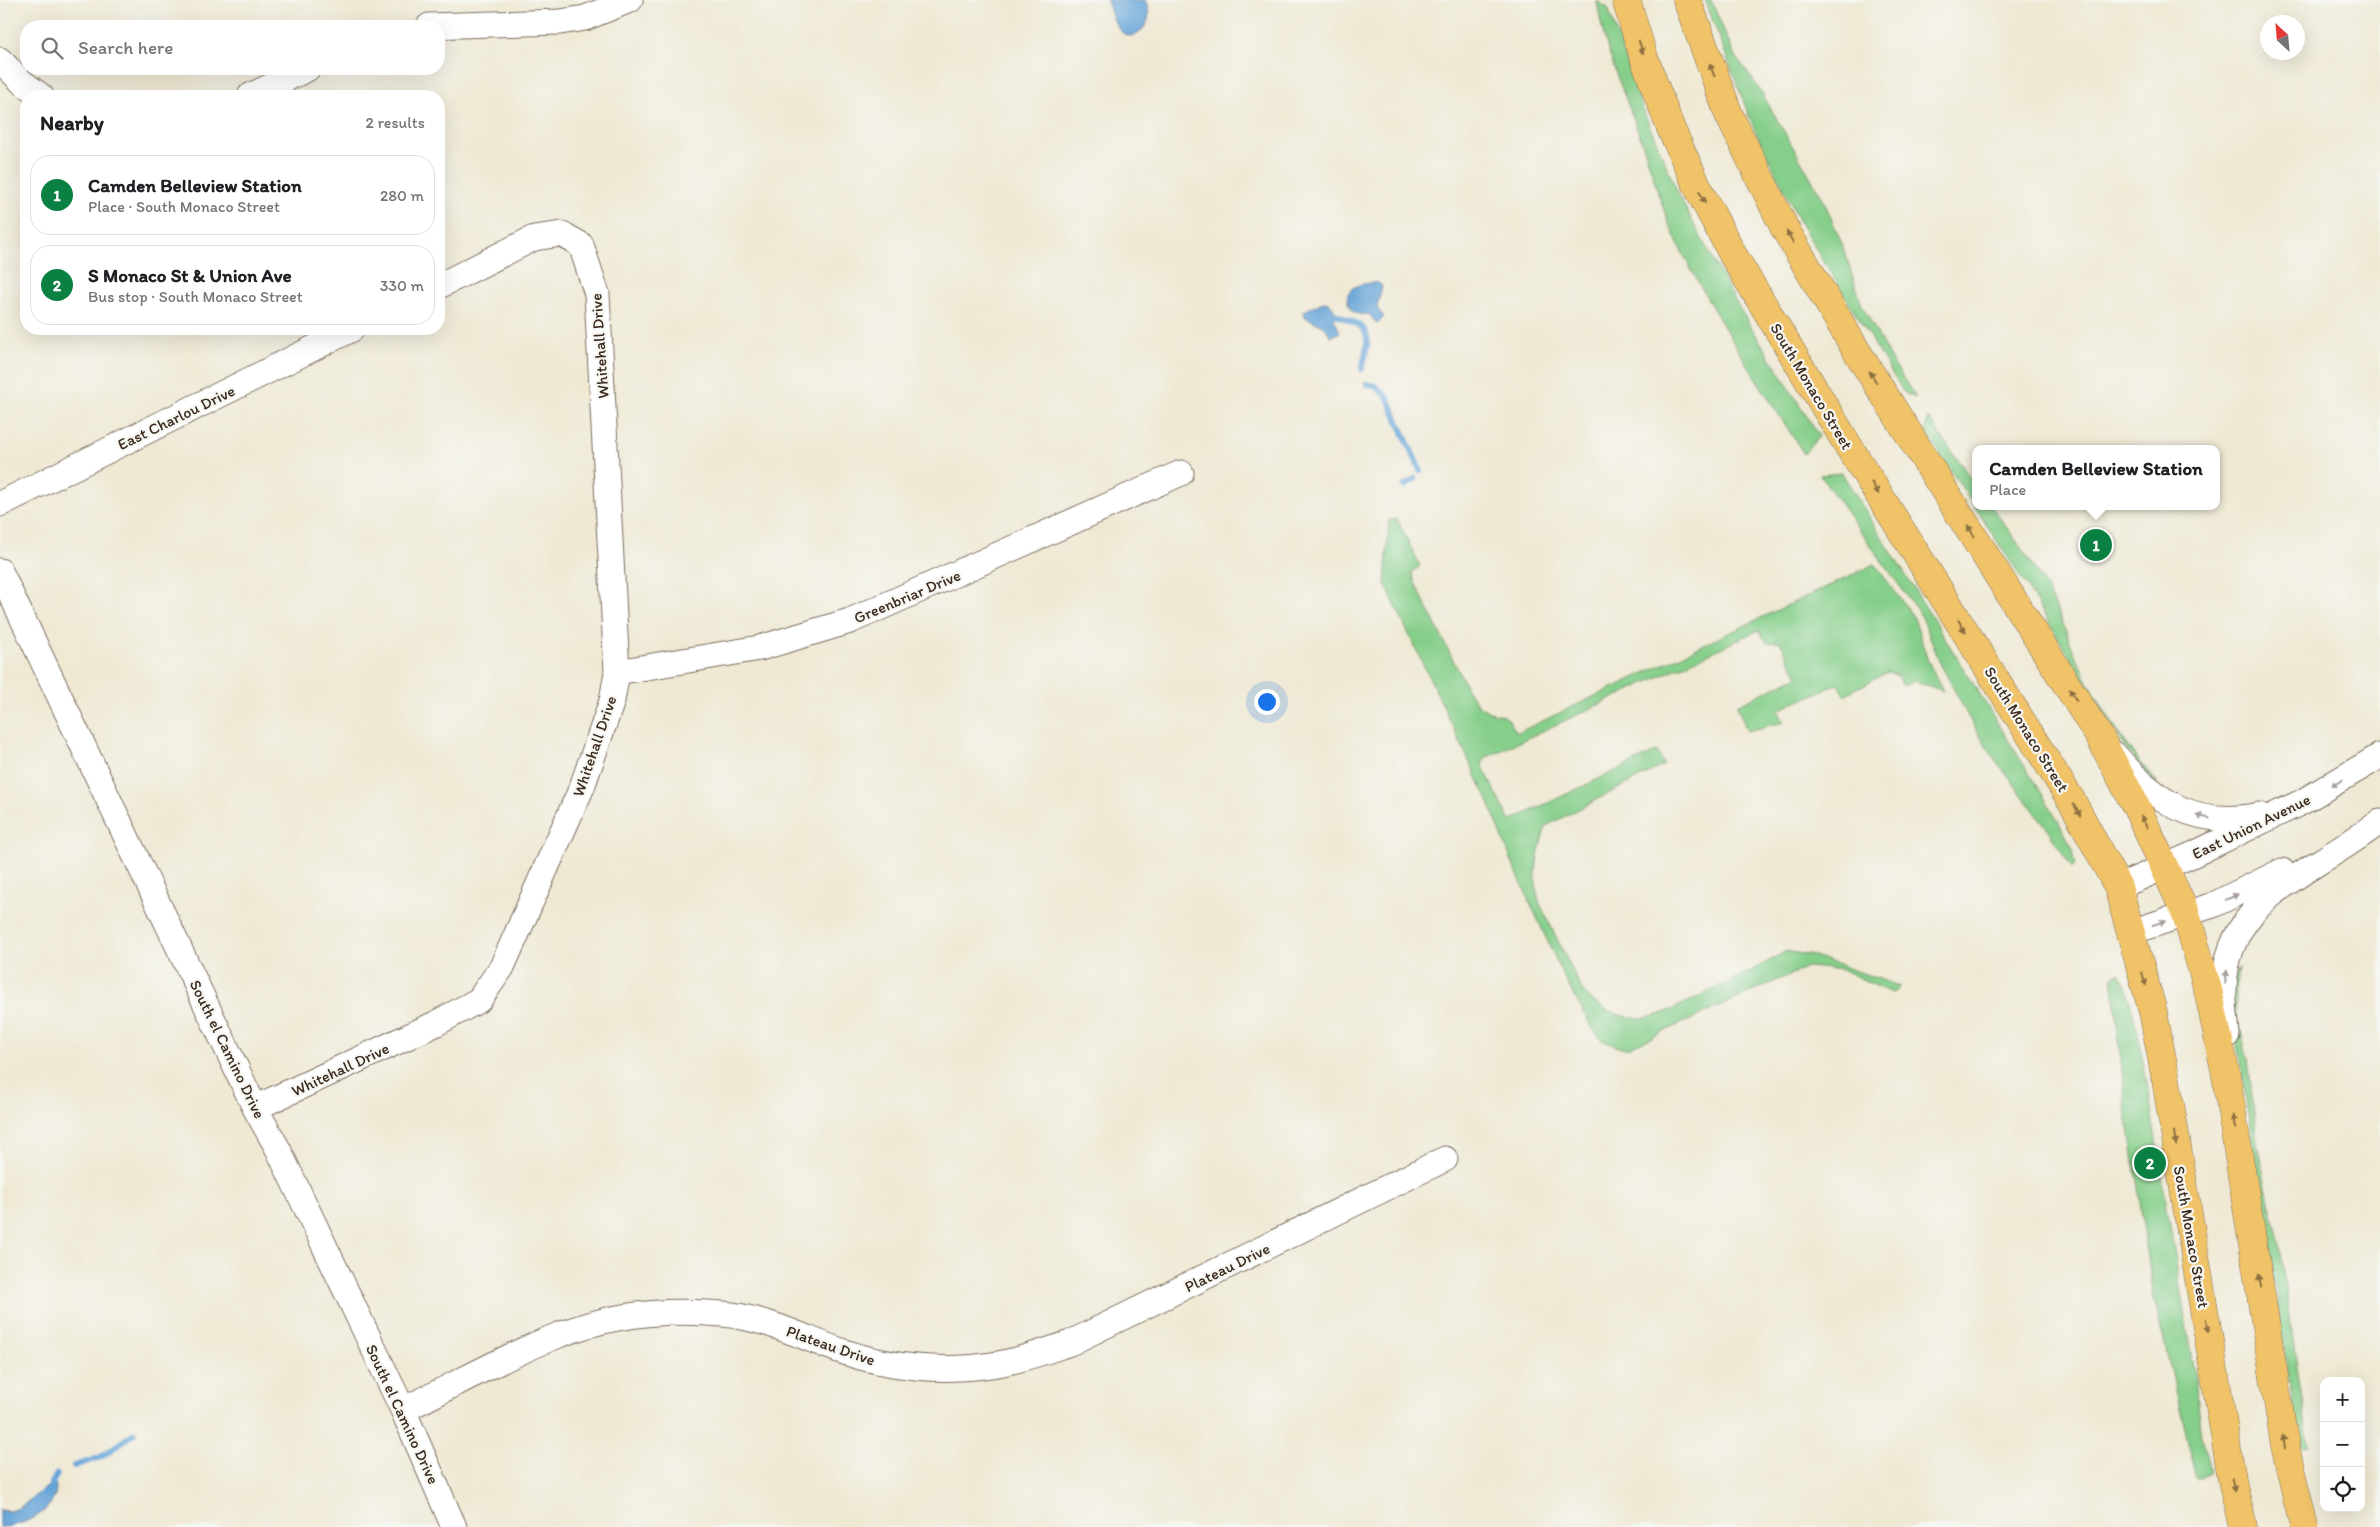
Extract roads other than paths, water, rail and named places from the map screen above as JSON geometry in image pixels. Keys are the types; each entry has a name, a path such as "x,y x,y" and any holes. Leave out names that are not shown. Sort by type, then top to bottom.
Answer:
{"main road":[{"name":"South Monaco Street","path":"1626,0 1643,55 1671,129 1701,194 1733,255 1844,439 2073,803 2118,887 2153,1012 2233,1485 2243,1527"},
{"path":"1688,0 1730,115 1762,185 1797,250 1898,418 1988,557 2099,736 2165,866 2186,914 2208,990 2229,1095 2285,1446 2304,1527"}],"street":[{"path":"445,26 560,22 603,12 630,0"},
{"path":"0,60 22,82 33,90"},
{"path":"263,90 294,75"},
{"name":"Whitehall Drive","path":"256,1108 435,1024 479,1000 502,967 582,787 612,700 617,672 597,294 581,245 562,234 534,238 445,283"},
{"name":"East Charlou Drive","path":"0,504 340,335"},
{"name":"Greenbriar Drive","path":"617,672 760,648 850,621 1181,473"},
{"name":"South el Camino Drive","path":"0,571 256,1108 278,1149 403,1410 454,1527"},
{"path":"2099,736 2125,766 2153,793 2163,801 2198,816 2215,819 2246,818 2302,802"},
{"name":"East Union Avenue","path":"2118,887 2302,802 2380,756"},
{"path":"2131,932 2213,905 2380,821"},
{"path":"2229,1095 2224,989 2228,958 2239,930 2256,907 2278,888 2380,821"},
{"name":"Plateau Drive","path":"403,1410 560,1334 637,1314 673,1312 724,1314 770,1323 842,1352 880,1362 918,1367 961,1367 1018,1360 1070,1343 1445,1159"}],"water":[{"path":"1106,0 1145,0 1149,17 1145,26 1131,36 1121,32"},
{"path":"1377,282 1382,286 1377,308 1384,317 1377,324 1369,314 1357,314 1351,310 1347,298 1351,289 1363,284"},
{"path":"1323,302 1332,305 1335,313 1334,319 1340,332 1331,337 1325,327 1305,317 1304,311"},
{"path":"52,1483 56,1485 55,1495 45,1510 27,1521 0,1527 0,1510 10,1511 19,1508"}],"waterway":[{"path":"1335,314 1356,324 1366,333 1367,346 1362,369"},
{"path":"1367,384 1375,386 1387,396 1420,470"},
{"path":"1404,486 1415,479"},
{"path":"74,1466 101,1457 134,1433"},
{"path":"52,1483 57,1474"}],"place":[{"name":"Camden Belleview Station","path":"2096,545"},
{"name":"S Monaco St & Union Ave","path":"2150,1163"}]}
